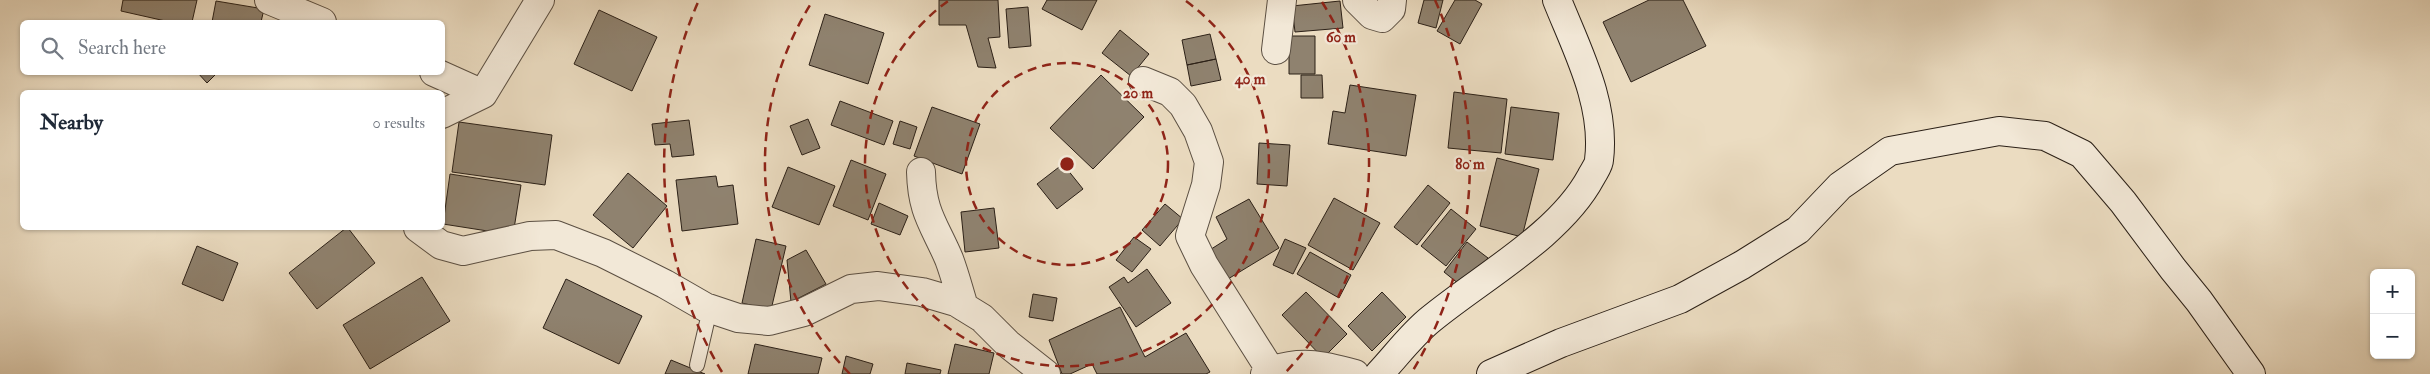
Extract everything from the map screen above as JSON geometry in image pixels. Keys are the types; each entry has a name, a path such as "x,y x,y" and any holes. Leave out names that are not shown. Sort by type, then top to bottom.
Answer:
{"street":[{"path":"269,0 317,20"},
{"path":"445,113 483,94 540,0"},
{"path":"1276,50 1282,0"},
{"path":"1357,0 1372,15 1382,18 1391,9 1392,0"},
{"path":"1379,374 1429,320 1541,235 1567,211 1585,188 1599,162 1600,132 1590,86 1557,0"},
{"path":"441,75 483,94"},
{"path":"1143,81 1170,92 1183,106 1198,131 1209,162 1206,185 1190,236 1204,265 1268,373 1292,365 1320,364 1355,374"},
{"path":"1491,374 1561,343 1680,299 1742,265 1798,230 1840,186 1890,151 1999,131 2045,136 2082,154 2123,202 2173,269 2199,300 2251,374"},
{"path":"921,172 922,195 929,220 949,260 964,307"},
{"path":"421,230 441,245 463,251 530,236 556,235 603,253 710,309 738,318 769,321 804,312 851,289 878,286 922,292 956,302 982,318 1008,344 1046,374"}],"lane":[{"path":"698,365 710,309"}],"building":[{"path":"123,0 197,0 192,20 161,20 121,11"},
{"path":"939,0 998,0 1000,37 988,38 996,68 978,67 966,25 939,25"},
{"path":"1047,0 1097,0 1082,30 1042,9"},
{"path":"1424,0 1443,0 1436,28 1418,23"},
{"path":"1455,0 1475,0 1482,4 1460,44 1437,31"},
{"path":"1649,0 1683,0 1706,46 1631,82 1603,22"},
{"path":"216,1 264,9 261,20 212,20"},
{"path":"1340,1 1343,28 1295,32 1292,6"},
{"path":"1028,7 1031,46 1009,48 1006,9"},
{"path":"599,10 657,37 632,91 574,64"},
{"path":"825,14 884,33 868,84 809,65"},
{"path":"1120,30 1149,54 1131,76 1102,53"},
{"path":"1210,34 1216,59 1187,65 1182,40"},
{"path":"1289,36 1315,36 1315,74 1289,74"},
{"path":"1216,59 1221,80 1191,86 1187,65"},
{"path":"200,75 215,75 207,83"},
{"path":"1101,75 1144,117 1093,169 1050,128"},
{"path":"1301,75 1322,75 1323,98 1301,98"},
{"path":"1350,85 1416,95 1406,156 1328,144 1333,111 1345,113"},
{"path":"1454,92 1507,99 1501,153 1448,148"},
{"path":"840,101 893,121 884,145 831,125"},
{"path":"932,107 980,124 962,174 914,156"},
{"path":"1511,107 1559,113 1553,160 1505,154"},
{"path":"808,119 820,148 802,155 790,126"},
{"path":"689,120 694,155 672,157 670,144 655,145 652,124"},
{"path":"900,121 917,127 910,149 893,144"},
{"path":"459,122 552,135 545,185 452,172"},
{"path":"1259,143 1290,145 1287,186 1257,184"},
{"path":"1497,158 1539,169 1522,237 1480,226"},
{"path":"851,160 886,174 868,220 833,206"},
{"path":"1063,164 1083,189 1057,209 1037,184"},
{"path":"788,167 835,186 819,225 772,207"},
{"path":"628,173 667,206 633,248 593,215"},
{"path":"450,174 521,185 513,235 445,224"},
{"path":"716,176 718,187 733,185 738,224 682,231 676,180"},
{"path":"1428,185 1450,203 1417,245 1394,227"},
{"path":"1334,198 1380,223 1353,270 1308,245"},
{"path":"1249,199 1279,248 1223,282 1205,253 1227,239 1216,217"},
{"path":"879,203 908,216 900,235 871,224"},
{"path":"1165,204 1183,219 1160,246 1142,230"},
{"path":"994,208 999,248 965,252 961,212"},
{"path":"1451,209 1476,229 1446,266 1421,246"},
{"path":"343,230 350,230 375,263 317,309 289,273"},
{"path":"1134,237 1151,249 1132,272 1116,260"},
{"path":"756,239 786,246 771,310 742,303"},
{"path":"1285,239 1306,248 1293,274 1273,265"},
{"path":"1467,242 1488,258 1464,288 1444,272"},
{"path":"197,246 238,263 223,301 182,284"},
{"path":"806,250 826,284 791,302 787,260"},
{"path":"1310,252 1351,275 1339,298 1297,274"},
{"path":"1147,269 1171,303 1136,327 1109,287 1124,277 1128,283"},
{"path":"422,277 450,321 370,369 343,325"},
{"path":"566,279 642,316 619,364 543,328"},
{"path":"1306,292 1347,334 1323,358 1282,315"},
{"path":"1382,292 1406,317 1372,351 1348,326"},
{"path":"1033,294 1057,298 1053,321 1029,317"},
{"path":"1120,307 1145,357 1186,333 1210,372 1206,374 1097,374 1092,364 1070,374 1062,374 1049,340"},
{"path":"755,344 822,358 818,374 748,374"},
{"path":"955,344 994,353 989,374 948,374"},
{"path":"846,356 873,364 870,374 842,374"},
{"path":"671,360 705,374 665,374"},
{"path":"907,363 941,370 940,374 905,374"}]}
